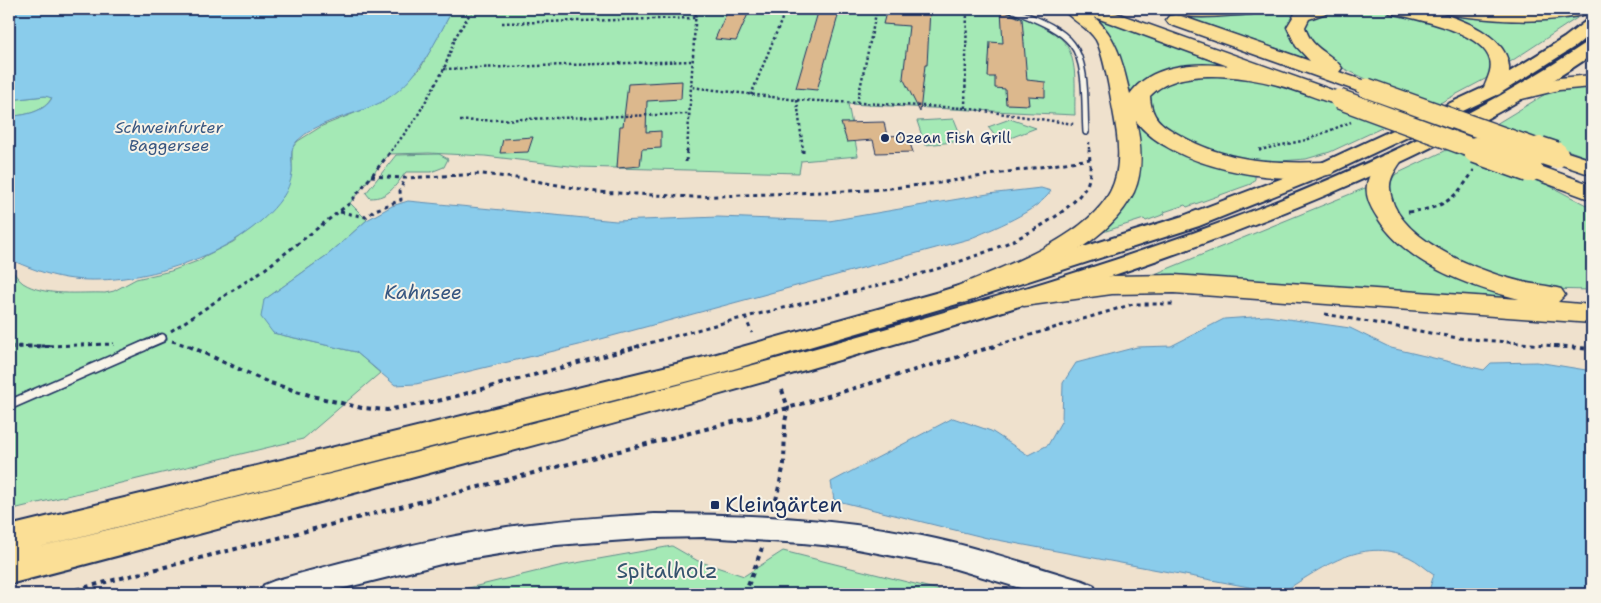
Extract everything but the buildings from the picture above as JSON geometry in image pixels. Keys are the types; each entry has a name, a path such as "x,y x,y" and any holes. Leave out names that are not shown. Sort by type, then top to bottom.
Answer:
{"highway":[{"path":"963,294 1029,266 1084,235 1105,216 1123,189 1129,169 1129,146 1107,44 1101,33 1091,23 1072,9"},
{"path":"1090,9 1294,83"},
{"path":"1118,9 1354,91 1541,165 1592,193"},
{"path":"1161,10 1201,12 1251,9"},
{"path":"1320,9 1302,16 1296,27 1298,36 1314,56 1354,91"},
{"path":"1396,9 1442,20 1462,28 1487,42 1495,50 1500,60 1499,73 1493,90"},
{"path":"1446,9 1530,17 1555,16 1587,9"},
{"path":"1161,10 1354,91 1541,165 1592,203"},
{"path":"9,540 713,365 963,294 1190,221 1324,169 1493,90 1570,42 1592,24"},
{"path":"9,569 779,368 1024,297 1128,263 1281,207 1391,160 1522,93 1592,47"},
{"path":"1324,169 1270,170 1215,160 1171,140 1155,129 1141,111 1140,95 1157,80 1172,74 1200,70 1234,72 1354,91"},
{"path":"1522,93 1559,84 1592,81"},
{"path":"1391,160 1378,187 1385,215 1412,241 1432,254 1484,280 1519,290 1592,299"},
{"path":"1541,165 1589,169"},
{"path":"1024,297 1112,285 1174,284 1592,314"}],"main road":[{"path":"274,594 347,573 429,553 508,539 648,526 769,529 855,537 901,544 948,555 1083,594"}],"lane":[{"path":"1011,9 1051,29 1071,43 1080,65 1085,129"},
{"path":"9,405 162,338"}],"path":[{"path":"162,338 265,269 350,203 415,120 444,69 456,36 474,9"},
{"path":"686,162 691,61 696,9"},
{"path":"752,95 786,9"},
{"path":"856,103 877,9"},
{"path":"964,108 967,9"},
{"path":"502,23 695,18"},
{"path":"444,69 691,61"},
{"path":"162,338 185,344 276,384 362,408 387,410 442,400 745,317 960,262 1004,244 1051,220 1080,195 1087,185 1090,159 1088,137 1085,129 964,108 797,100 691,87"},
{"path":"797,100 802,153"},
{"path":"460,121 688,114"},
{"path":"1256,151 1283,147 1313,138 1358,119"},
{"path":"371,176 405,178 482,174 524,179 597,192 693,197 872,190 939,183 1090,159"},
{"path":"1385,215 1434,209 1454,199 1478,164"},
{"path":"339,212 366,217 375,210 401,200 400,191 405,178"},
{"path":"59,594 788,408 1134,304 1183,304"},
{"path":"1324,314 1458,338 1592,349"},
{"path":"745,317 752,332"},
{"path":"9,347 116,344"},
{"path":"745,594 769,529 784,464 785,422 788,408 782,390"}],"green space":[{"path":"453,9 1004,9 1046,28 1065,43 1074,68 1075,115 848,104 858,156 801,161 799,173 578,167 485,156 429,153 389,154 350,203 367,220 330,253 264,300 273,333 356,352 380,373 303,439 9,510 9,269 23,283 42,290 63,293 105,293 114,291 136,279 171,271 203,259 203,257 233,242 253,227 283,197 292,173 292,148 298,141 322,126 375,105 420,69"},
{"path":"1080,9 1234,65 1234,67 1166,71 1146,79 1133,96 1136,115 1255,173 1255,179 1251,184 1187,207 1185,205 1164,212 1165,214 1146,221 1144,219 1103,232 1119,215 1127,202 1125,74 1111,35"},
{"path":"1163,9 1200,13 1263,9 1310,9 1298,15 1318,63"},
{"path":"1329,9 1389,9 1440,21 1490,49 1492,72 1487,78 1438,104 1375,83 1336,65 1308,41 1304,22 1320,11"},
{"path":"1403,9 1572,15 1577,18 1510,62 1505,59 1499,49"},
{"path":"1233,73 1281,85 1388,125 1330,152 1306,159 1256,163 1189,145 1151,116 1148,100 1152,92 1175,77"},
{"path":"1592,83 1592,159 1496,124 1552,90"},
{"path":"52,97 39,110 27,114 9,116 9,100"},
{"path":"954,119 963,141 925,145 917,121"},
{"path":"1010,119 1036,128 1000,142 988,127"},
{"path":"1449,149 1540,181 1592,208 1592,290 1544,289 1487,273 1435,248 1412,231 1390,203 1390,181 1396,174"},
{"path":"439,154 448,159 444,167 431,172 406,172 391,190 382,196 370,198 366,193 396,155"},
{"path":"1365,188 1368,189 1396,235 1556,304 1150,276"},
{"name":"Spitalholz","path":"672,546 698,561 744,576 783,551 955,594 444,594 559,566"}],"water":[{"name":"Schweinfurter Baggersee","path":"9,9 453,9 430,52 401,89 373,106 323,124 297,141 293,148 292,173 286,193 264,218 241,236 214,251 184,264 154,273 93,280 52,275 9,259 9,116 27,114 39,110 49,103 52,98 45,96 9,100"},
{"name":"Kahnsee","path":"1041,188 1051,191 1036,206 1001,225 969,239 579,345 416,384 395,385 356,352 273,333 261,317 264,300 330,253 367,220 392,206 408,201 616,221 718,217 829,221 988,194"},
{"path":"1267,316 1350,328 1391,348 1484,370 1491,363 1537,362 1592,371 1592,594 1428,594 1434,574 1409,557 1374,550 1342,558 1311,574 1281,593 987,538 834,500 831,482 953,418 991,431 1028,455 1048,445 1062,420 1063,383 1076,363 1137,347 1171,346 1224,319"}],"place":[{"name":"Ozean Fish Grill","path":"885,138"},
{"name":"Kleingärten","path":"715,505"}]}
